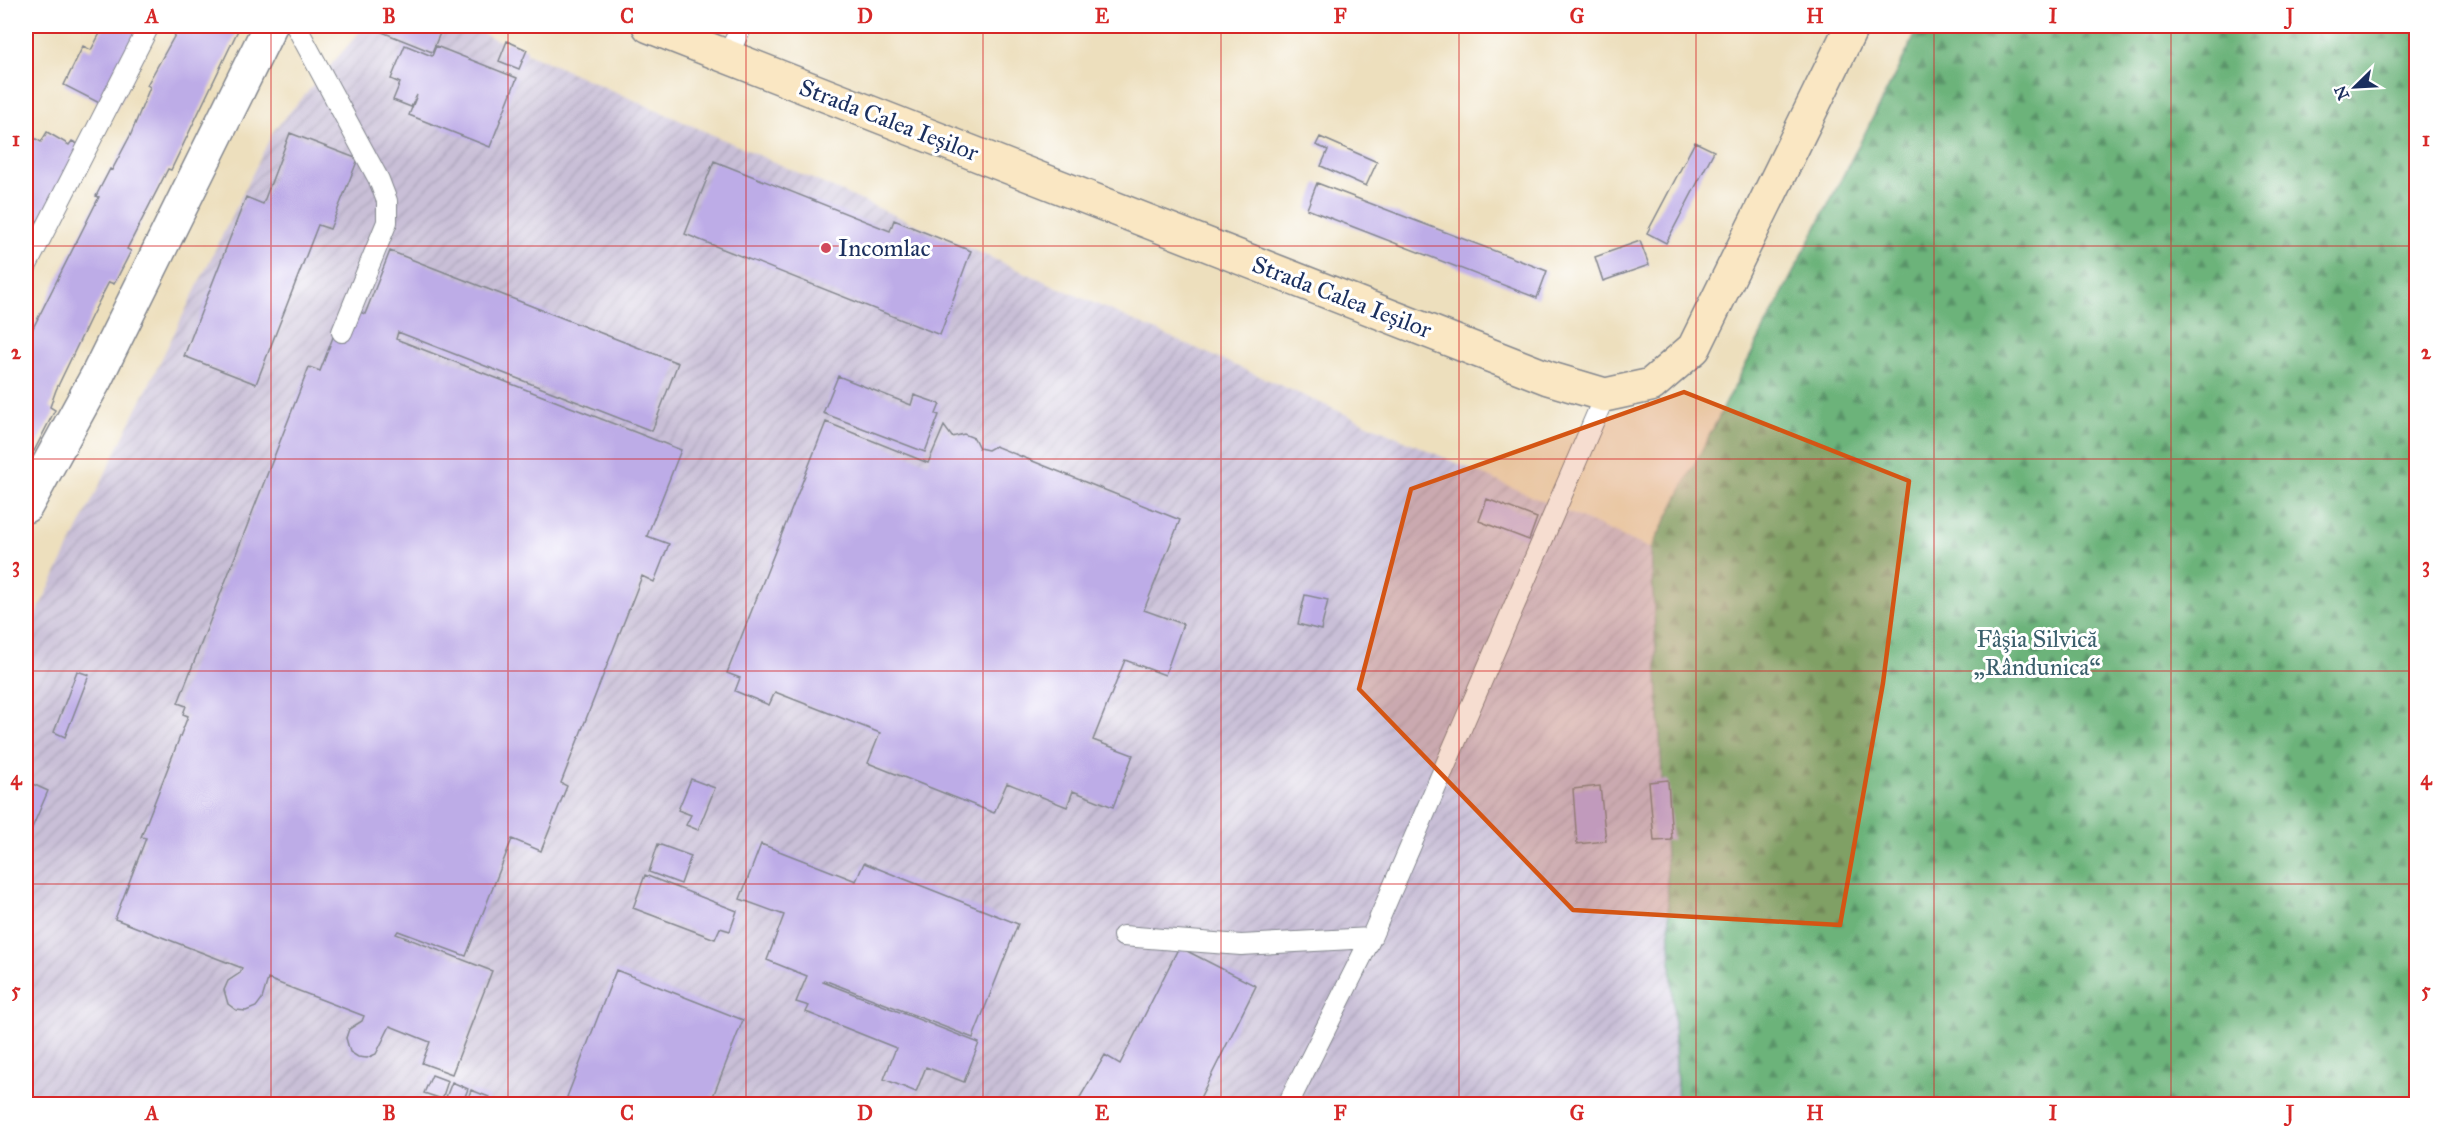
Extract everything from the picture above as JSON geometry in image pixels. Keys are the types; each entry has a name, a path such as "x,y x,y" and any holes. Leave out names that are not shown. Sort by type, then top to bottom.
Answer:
{"street":[{"path":"26,506 96,378 270,26"},
{"name":"Strada Calea Ieșilor","path":"649,26 1538,374 1605,395 1651,385 1694,348 1852,26"}],"lane":[{"path":"26,267 149,26"},
{"path":"296,26 379,180 387,201 387,222 342,332"},
{"path":"727,56 742,26"},
{"path":"1288,1104 1371,938 1605,395"},
{"path":"1123,936 1241,945 1371,938"}],"highlighted area":[{"path":"1684,392 1909,481 1883,683 1840,925 1573,910 1359,689 1411,489"}],"shaded area":[{"name":"Incomlac","path":"365,26 466,26 1651,549 1678,1104 26,1104 26,635 274,130"}],"green space":[{"name":"Fâşia Silvică „Rândunica“","path":"1920,26 2416,26 2416,1104 1678,1104 1651,549"}],"building":[{"path":"104,26 124,26 151,39 115,111 64,85 83,46 91,50"},
{"path":"180,26 240,26 171,170 168,169 127,249 131,251 114,284 109,282 92,315 56,390 50,407 55,410 34,451 26,447 26,342 99,197 96,196 131,134 150,87 147,85"},
{"path":"381,26 443,26 432,52 382,32"},
{"path":"507,41 527,50 519,69 499,61"},
{"path":"405,45 432,56 436,46 517,78 490,147 409,115 417,95 411,107 393,100 400,83 391,79"},
{"path":"47,132 69,145 72,141 95,153 52,229 26,215 26,133 41,142"},
{"path":"290,133 358,159 330,229 318,225 256,384 184,356 246,197 263,204"},
{"path":"1320,137 1377,162 1366,186 1321,166 1328,150 1316,145"},
{"path":"1695,142 1714,151 1666,243 1647,233"},
{"name":"Incomlac","path":"714,161 890,231 894,220 971,251 940,335 685,234"},
{"path":"1317,183 1547,271 1537,298 1307,209"},
{"path":"1640,241 1649,265 1603,281 1595,257"},
{"path":"390,251 678,363 652,431 398,332 396,339 681,450 647,536 669,544 654,582 642,576 561,783 567,786 541,851 512,839 466,956 398,931 396,934 492,971 452,1074 422,1063 430,1042 390,1026 376,1054 367,1058 358,1057 350,1052 346,1038 349,1029 362,1021 364,1016 268,979 262,999 256,1007 246,1011 236,1010 228,1004 224,990 228,981 240,973 242,968 115,919 146,838 141,837 188,716 183,714 186,706 178,703 309,367 320,371 345,306 365,314"},
{"path":"838,376 911,405 914,395 940,404 936,414 939,415 925,452 823,413"},
{"path":"826,422 928,463 944,426 952,437 964,434 974,438 979,448 988,450 995,446 1180,520 1144,610 1183,624 1165,675 1125,660 1093,740 1133,755 1113,807 1073,791 1067,807 1007,783 994,813 868,763 880,733 775,692 769,705 735,691 740,678 727,673"},
{"path":"1487,499 1537,518 1529,540 1479,521"},
{"path":"1305,595 1328,600 1321,630 1298,624"},
{"path":"77,671 89,675 65,737 54,732"},
{"path":"691,779 715,788 698,830 686,825 691,815 678,810"},
{"path":"1668,780 1672,840 1654,841 1649,782"},
{"path":"26,781 48,791 26,842"},
{"path":"1600,786 1606,841 1577,844 1573,789"},
{"path":"658,844 691,856 681,884 649,872"},
{"path":"761,844 856,881 864,863 1018,924 973,1038 824,980 823,982 979,1043 964,1082 926,1067 916,1092 884,1079 896,1048 806,1012 809,1006 796,1002 807,976 767,960 784,915 740,899"},
{"path":"645,875 737,911 730,931 720,928 715,939 633,908"},
{"path":"1179,947 1256,986 1197,1104 1183,1101 1182,1104 1076,1104 1105,1055 1120,1064"},
{"path":"616,970 743,1020 710,1104 586,1104 567,1097"},
{"path":"432,1075 448,1081 442,1099 424,1093"},
{"path":"452,1082 468,1089 462,1104 445,1100"},
{"path":"471,1090 489,1097 487,1104 466,1104"}],"place":[{"name":"Incomlac","path":"826,248"}]}
